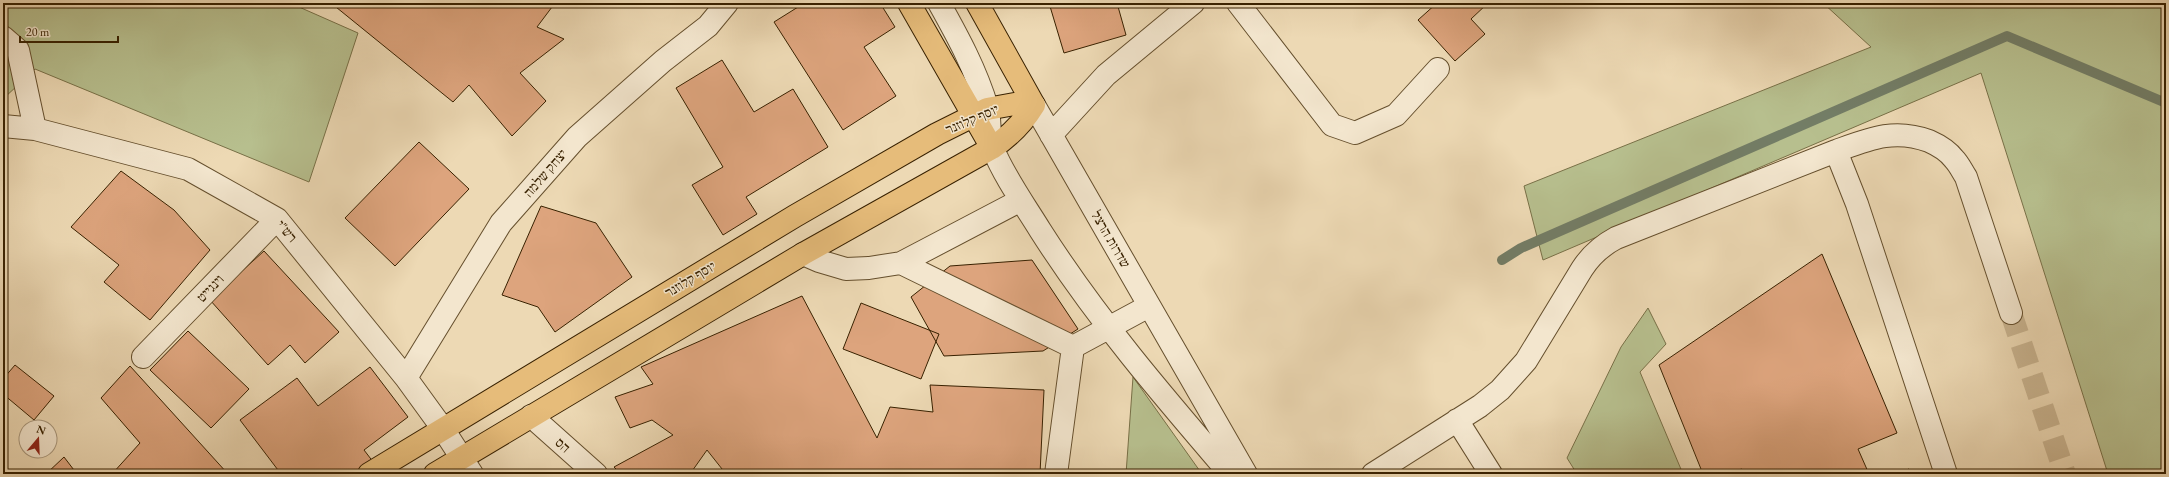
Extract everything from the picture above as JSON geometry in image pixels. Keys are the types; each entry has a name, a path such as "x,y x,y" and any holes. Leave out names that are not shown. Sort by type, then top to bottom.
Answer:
{"main road":[{"path":"909,3 980,112 992,148"},
{"name":"שדרות הרצל","path":"977,3 1034,104"},
{"name":"יוסף קלוזנר","path":"370,474 795,216 980,112 1014,104 1034,104"},
{"name":"יוסף קלוזנר","path":"435,474 467,466 531,416 803,254 992,148 1010,136 1027,116 1034,104"}],"street":[{"name":"יצחק שלמה","path":"406,378 501,223 577,137 663,61 708,26 727,3"},
{"path":"939,3 966,53 980,112"},
{"path":"1051,135 1106,75 1193,3"},
{"path":"1238,3 1332,125 1355,133 1396,115 1438,69"},
{"path":"3,37 18,50 35,129"},
{"name":"שדרות הרצל","path":"1034,104 1246,474"},
{"name":"רש\"י","path":"3,126 35,129 188,169 277,219 406,378 443,429 467,466"},
{"path":"1373,474 1457,420 1500,390 1516,373 1535,348 1582,269 1590,257 1602,246 1616,238 1836,151 1876,137 1896,134 1918,137 1938,145 1954,158 1966,177 2011,313"},
{"path":"992,148 1021,200 1067,273 1108,328 1230,474"},
{"path":"1836,151 1857,204 1946,474"},
{"path":"803,254 819,261 846,268 869,268 901,263 1021,200"},
{"name":"וינגייט","path":"143,357 277,219"},
{"path":"901,263 1073,347"},
{"path":"1073,347 1149,306"},
{"path":"1056,474 1073,347"},
{"name":"הס","path":"531,416 596,474"},
{"path":"1457,420 1491,474"}],"green space":[{"path":"3,3 290,3 358,33 309,182 35,69 3,99"},
{"path":"1823,3 2166,3 2166,474 2108,474 1981,73 1543,260 1524,186 1871,47"},
{"path":"1648,308 1666,344 1640,372 1683,474 1577,474 1567,458 1621,347"},
{"path":"1133,377 1202,474 1126,474"}],"building":[{"path":"331,3 555,3 537,27 564,39 520,73 546,101 512,136 469,85 453,102"},
{"path":"796,3 880,3 895,27 864,47 896,96 843,130 774,22 798,7"},
{"path":"1049,3 1117,3 1126,35 1064,53"},
{"path":"1437,3 1488,3 1471,19 1485,34 1455,61 1418,20"},
{"path":"722,60 754,112 793,89 828,147 746,197 757,214 723,235 692,185 723,167 676,88"},
{"path":"419,142 469,189 395,266 345,218"},
{"path":"121,171 174,210 210,250 150,320 104,282 119,265 71,227"},
{"path":"541,206 596,223 632,277 555,332 538,307 502,295"},
{"path":"264,251 339,332 305,363 290,345 268,365 210,300"},
{"path":"1822,254 1897,433 1858,449 1869,474 1744,474 1742,469 1722,474 1703,474 1659,365"},
{"path":"1032,260 1078,329 1043,351 944,356 911,297 950,266"},
{"path":"802,296 877,438 890,407 933,412 930,385 1044,390 1040,474 726,474 707,450 690,474 621,474 614,467 673,435 652,420 630,428 615,397 653,384 641,367"},
{"path":"861,303 939,334 921,379 843,349"},
{"path":"188,331 249,389 211,428 150,370"},
{"path":"15,365 54,396 35,419 33,419 3,394 3,379"},
{"path":"130,366 228,474 112,474 140,443 101,398"},
{"path":"370,367 408,417 364,450 374,463 359,474 281,474 240,420 297,378 318,406"},
{"path":"64,457 77,474 46,474"},
{"path":"1909,469 1911,474 1894,474"}],"waterway":[{"path":"1502,260 1521,248 2007,36 2166,103"}],"tunnel":[{"path":"2011,313 2065,474"}]}
